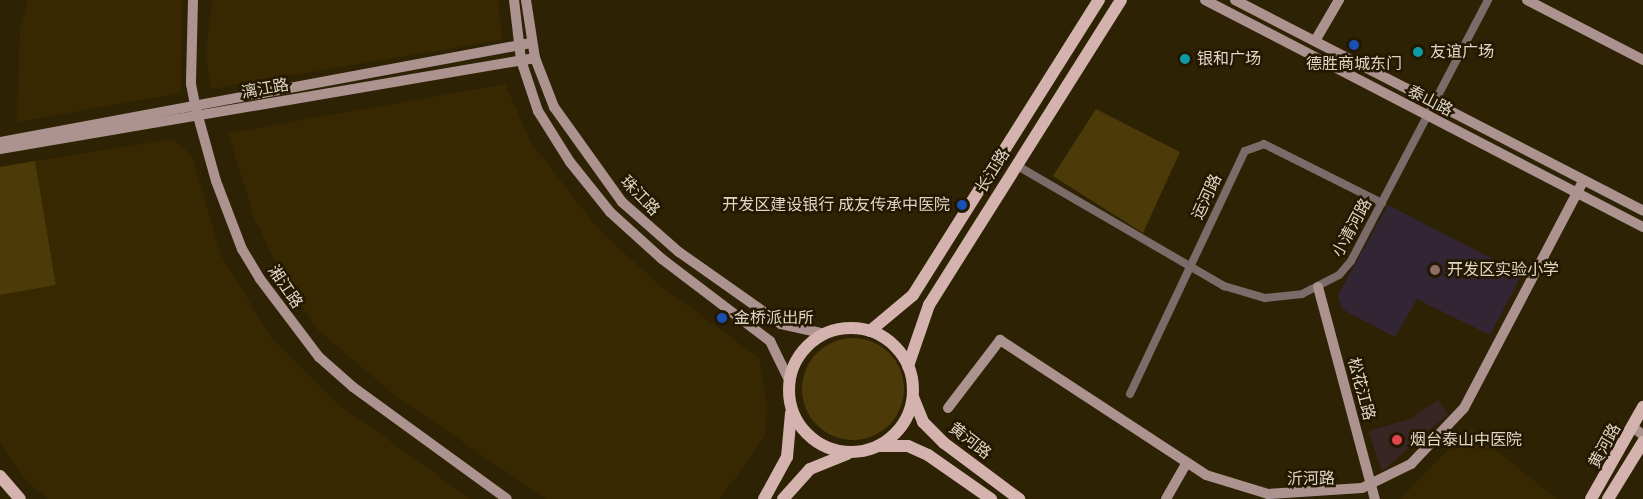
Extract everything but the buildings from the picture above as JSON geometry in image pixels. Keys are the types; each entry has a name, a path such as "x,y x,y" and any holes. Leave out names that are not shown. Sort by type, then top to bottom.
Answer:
{"main road":[{"name":"湘江路","path":"193,0 190,74 197,112 242,249 284,315 353,387 507,499"},
{"path":"514,0 521,60 538,111 610,212 770,341 790,382"},
{"name":"珠江路","path":"526,0 535,58 554,107 584,154 644,223 781,324 825,334"},
{"name":"长江路","path":"870,331 913,295 1099,0"},
{"name":"长江路","path":"908,366 929,305 1121,0"},
{"path":"1107,21 1126,0"},
{"name":"泰山路","path":"1205,0 1643,227"},
{"name":"泰山路","path":"1235,0 1643,211"},
{"path":"1315,40 1339,0"},
{"path":"1527,0 1643,60"},
{"name":"漓江路","path":"0,149 197,112 531,42"},
{"name":"漓江路","path":"0,142 535,58"},
{"name":"沂河路","path":"948,408 1000,340 1186,464 1238,488 1268,494 1342,494 1371,485 1411,464 1464,408 1583,181"},
{"name":"松花江路","path":"1318,287 1375,499"},
{"path":"764,499 787,457 790,382 804,350 825,334 870,331 896,348 908,366 913,397 903,425 878,446 854,452 810,469 783,499"},
{"name":"黄河路","path":"913,397 924,422 944,444 1019,499"},
{"path":"790,403 802,428 818,443 854,452"},
{"name":"黄河路","path":"1608,499 1639,439 1643,407"},
{"name":"黄河路","path":"1591,499 1639,439"},
{"name":"黄河路","path":"878,446 908,446 928,454 991,499"},
{"path":"1166,499 1186,464"},
{"path":"0,476 20,499"}],"street":[{"name":"小清河路","path":"1016,165 1190,266 1254,296 1287,298 1318,287 1351,261 1488,0"},
{"name":"运河路","path":"1130,394 1237,165 1256,144 1382,203"}],"shaded area":[{"path":"28,0 182,0 181,93 17,122 20,29"},
{"path":"212,0 498,0 502,40 211,89 206,55"},
{"path":"505,84 532,144 600,231 657,283 759,358 767,405 765,436 720,499 546,499 397,397 319,331 281,274 254,217 228,133"},
{"path":"1096,109 1180,152 1143,233 1053,176"},
{"path":"174,139 192,156 221,255 272,339 333,400 470,499 47,499 25,479 0,442 0,295 56,285 35,161"},
{"path":"35,161 56,285 0,295 0,167"},
{"name":"开发区实验小学","path":"1388,205 1522,274 1490,335 1417,299 1395,337 1342,309 1338,295"},
{"path":"853,338 872,342 889,353 900,370 904,389 900,408 889,425 872,436 853,440 834,436 817,425 806,408 802,389 806,370 817,353 834,342"},
{"name":"烟台泰山中医院","path":"1438,400 1448,414 1382,471 1368,431 1410,419"},
{"path":"1469,428 1557,499 1400,499"}],"place":[{"name":"德胜商城东门","path":"1354,45"},
{"name":"友谊广场","path":"1418,52"},
{"name":"银和广场","path":"1185,59"},
{"name":"开发区建设银行 成友传承中医院","path":"962,205"},
{"name":"开发区实验小学","path":"1435,270"},
{"name":"金桥派出所","path":"722,318"},
{"name":"烟台泰山中医院","path":"1397,440"}]}
